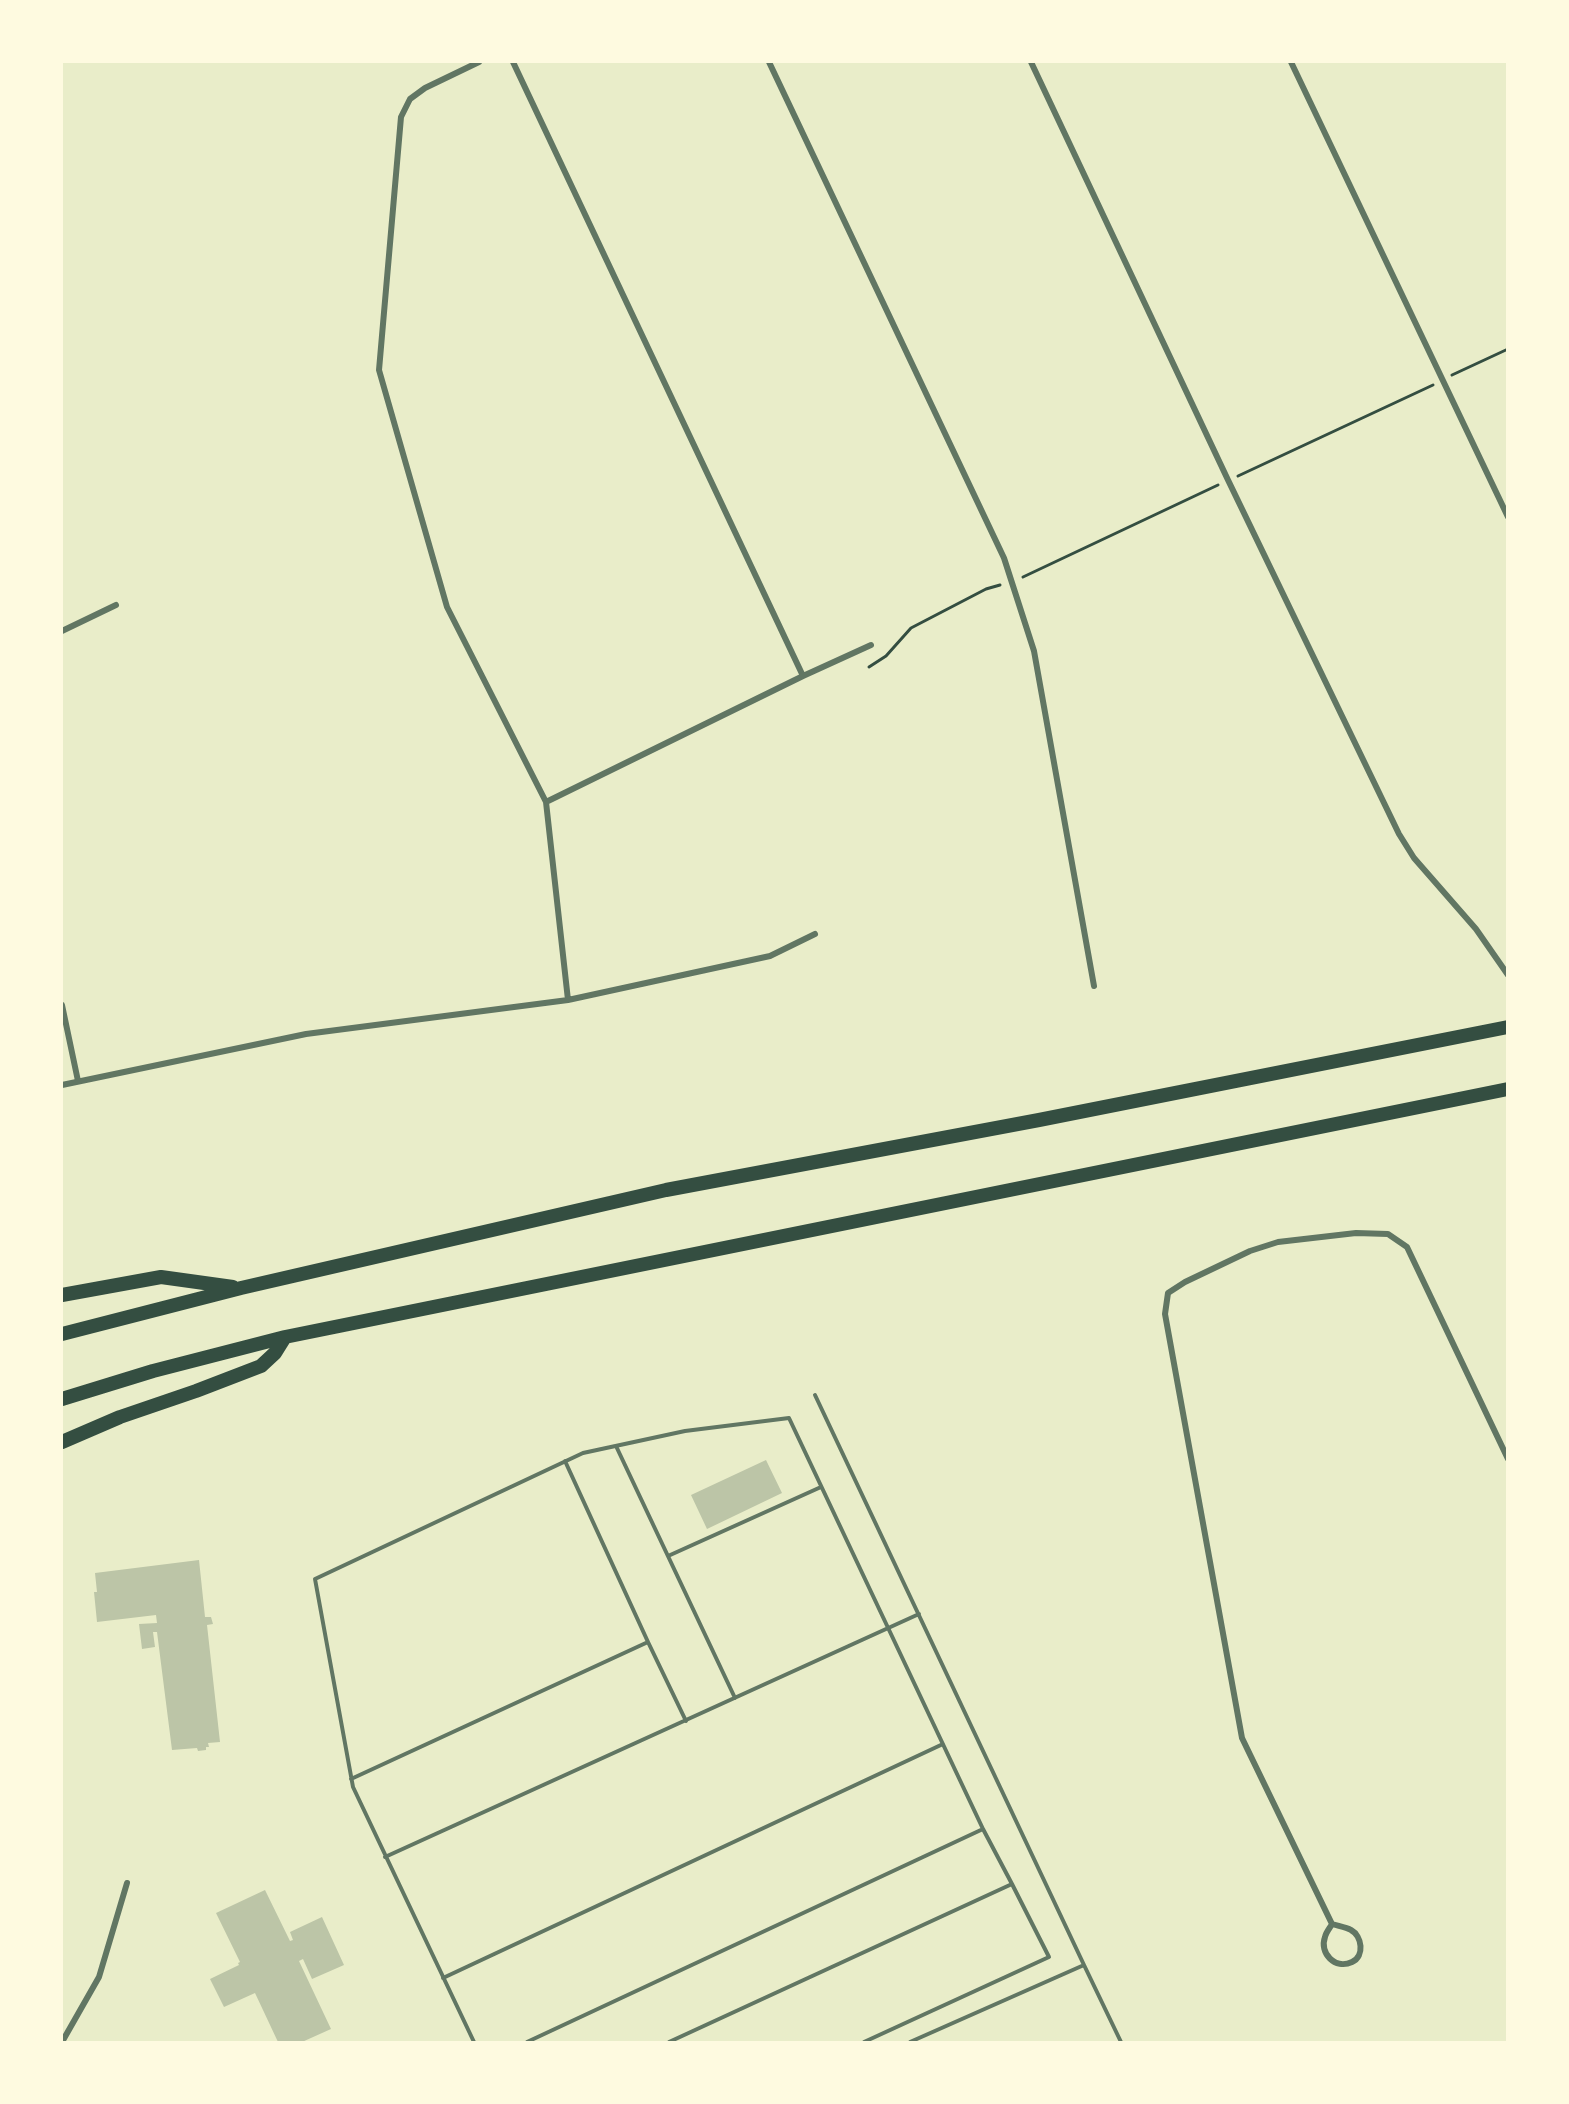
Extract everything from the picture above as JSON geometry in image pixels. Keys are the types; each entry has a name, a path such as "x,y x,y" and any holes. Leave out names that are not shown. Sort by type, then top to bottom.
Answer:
{"highway":[{"path":"62,1334 241,1288 666,1190 1039,1120 1508,1027"},
{"path":"62,1399 165,1368 285,1337 1508,1089"},
{"path":"62,1295 161,1277 241,1288"},
{"path":"62,1442 120,1417 261,1366 275,1353 285,1337"}],"street":[{"path":"479,62 424,88 410,99 401,117 379,370 447,607 546,802 568,1000"},
{"path":"513,62 803,676"},
{"path":"769,62 1004,558 1034,651 1094,986"},
{"path":"1031,62 1228,480 1399,834 1414,858 1476,929 1508,975"},
{"path":"1291,62 1508,517"},
{"path":"62,631 116,605"},
{"path":"546,802 871,645"},
{"path":"62,1085 306,1034 568,1000 770,956 815,934"},
{"path":"62,1005 78,1081"},
{"path":"1332,1924 1325,1936 1323,1948 1327,1957 1341,1964 1352,1962 1358,1957 1361,1948 1359,1938 1353,1930 1332,1924 1242,1738 1165,1314 1168,1293 1185,1282 1250,1251 1278,1242 1356,1233 1388,1234 1407,1246 1508,1459"},
{"path":"62,2043 99,1977 127,1883"}],"lane":[{"path":"815,1395 1121,2043"},
{"path":"474,2043 353,1787 315,1579 583,1453 686,1431 789,1418 982,1829 1049,1957 864,2043"},
{"path":"615,1446 735,1698"},
{"path":"565,1461 686,1721"},
{"path":"668,1556 822,1487"},
{"path":"385,1857 919,1614"},
{"path":"351,1779 648,1642"},
{"path":"443,1978 943,1744"},
{"path":"527,2043 982,1829"},
{"path":"669,2043 1012,1884"},
{"path":"910,2043 1084,1965"}],"path":[{"path":"1460,372 1508,349"},
{"path":"1247,472 1428,387"},
{"path":"1030,576 1088,546 1215,487"},
{"path":"869,667 886,656 911,628 986,589 998,586"}],"building":[{"path":"766,1460 782,1493 707,1529 691,1495"},
{"path":"199,1560 205,1617 211,1617 213,1624 207,1625 220,1742 208,1743 209,1747 206,1747 206,1750 198,1751 197,1748 172,1750 157,1632 153,1632 155,1647 142,1649 139,1624 157,1623 156,1615 97,1622 95,1573"},
{"path":"265,1890 290,1941 293,1940 290,1932 322,1917 344,1965 312,1979 303,1959 299,1961 331,2029 302,2042 278,2042 255,1993 224,2007 210,1979 239,1965 240,1962 216,1913"}]}
